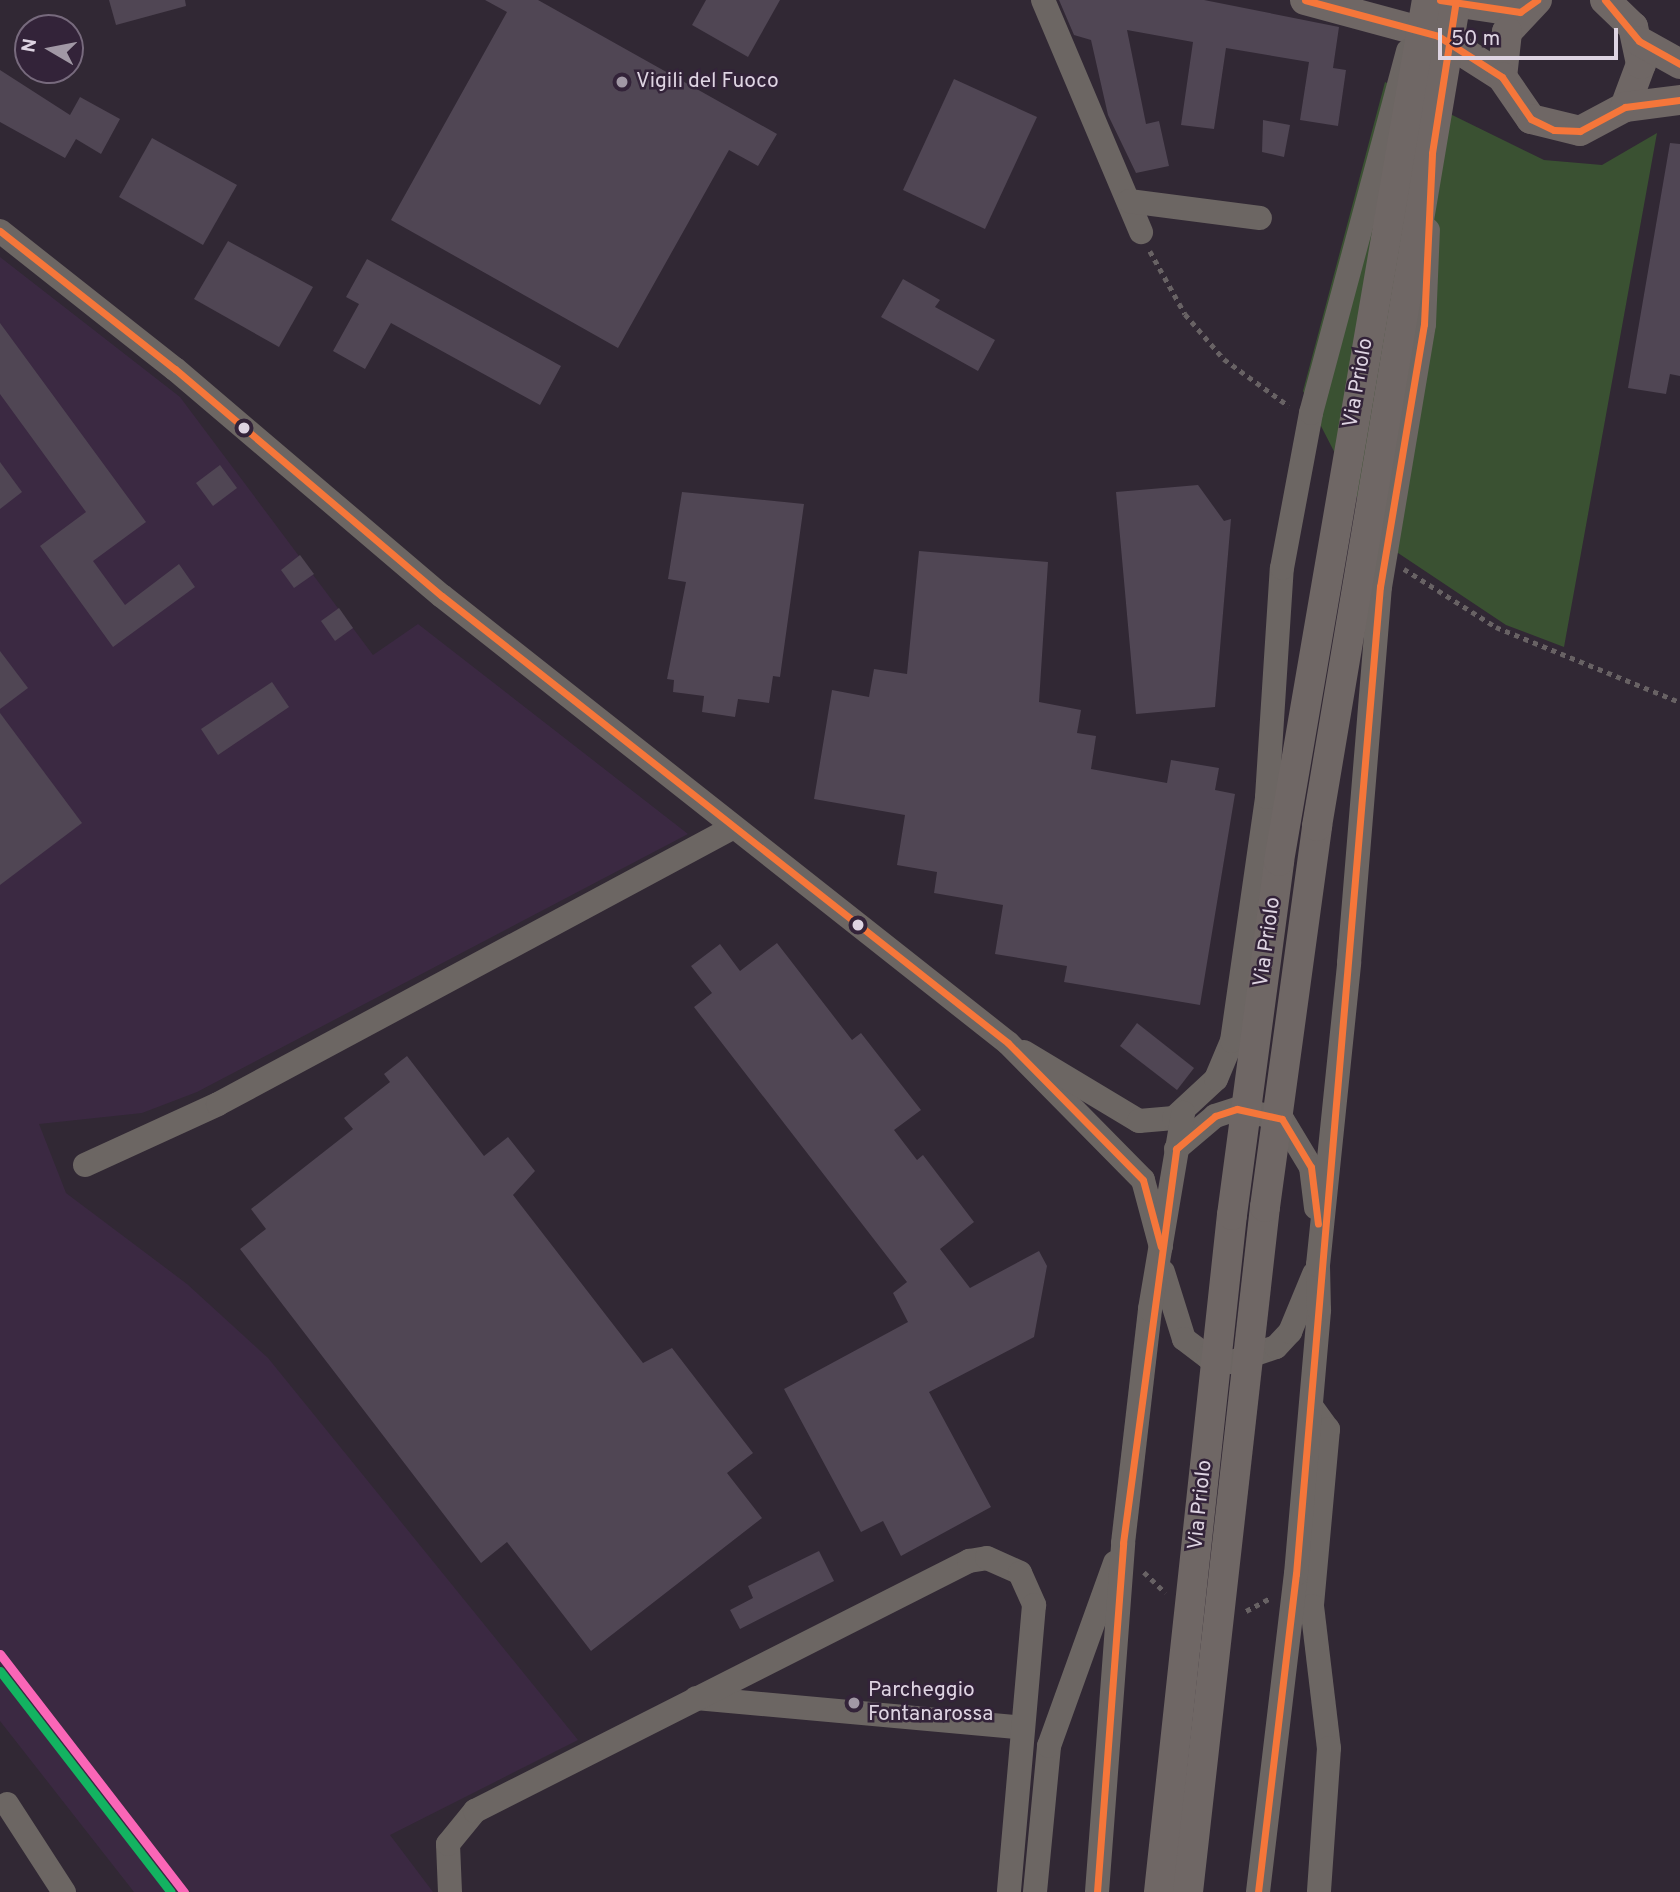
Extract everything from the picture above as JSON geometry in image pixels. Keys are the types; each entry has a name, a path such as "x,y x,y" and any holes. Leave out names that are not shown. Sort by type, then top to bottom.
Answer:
{"main road":[{"path":"1305,0 1438,36 1502,76 1531,119 1554,130 1605,123 1625,107 1637,87 1639,41"},
{"name":"Via Priolo","path":"1159,1892 1232,1215 1279,861 1425,0"},
{"path":"1440,0 1528,6 1501,54 1502,76"},
{"name":"Via Priolo","path":"1188,1892 1265,1207 1315,839 1456,0"},
{"path":"1605,0 1639,41 1680,64"},
{"path":"1625,107 1680,100"}],"street":[{"path":"1043,0 1082,105 1100,124 1141,232"},
{"path":"1097,1892 1123,1543 1161,1252 1184,1131 1216,1079 1232,1041 1267,797 1282,568 1311,413 1425,0"},
{"path":"1258,1892 1311,1406 1319,1254 1349,963 1380,587 1424,324 1432,153"},
{"path":"1129,201 1259,218"},
{"path":"0,231 732,828 1008,1043 1126,1119 1156,1122 1184,1131 1237,1110 1282,1119 1311,1167 1319,1254 1290,1332 1276,1347 1232,1362 1208,1357 1184,1339 1143,1180 1008,1043"},
{"path":"85,1165 218,1104 732,828"},
{"path":"1311,1406 1328,1429 1312,1606 1329,1748 1320,1892"},
{"path":"1035,1892 1049,1746 1123,1543"},
{"path":"450,1892 444,1880 448,1844 475,1811 696,1698 987,1558 1006,1563 1030,1587 1023,1728 1009,1892"},
{"path":"696,1698 1023,1728"},
{"path":"7,1804 64,1892"}],"shaded area":[{"path":"0,257 180,397 373,655 418,624 688,834 197,1092 142,1113 39,1124 66,1193 187,1284 268,1358 578,1740 390,1835 433,1892 134,1892 0,1721"}],"green space":[{"path":"1385,82 1544,160 1602,165 1657,133 1564,647 1506,625 1380,541 1303,391"}],"building":[{"path":"109,0 185,0 186,6 116,25"},
{"path":"485,0 538,0 777,134 758,166 729,150 618,348 391,220 507,12"},
{"path":"706,0 780,0 748,57 692,25"},
{"path":"1059,0 1204,0 1339,27 1333,68 1346,70 1338,126 1300,120 1309,62 1226,48 1214,129 1181,125 1193,42 1127,30 1146,124 1159,121 1169,166 1136,173 1108,115 1091,40 1074,35"},
{"path":"0,70 14,79 14,84 22,84 70,115 80,97 120,119 101,154 76,139 65,158 0,122"},
{"path":"954,79 1037,117 985,229 903,190"},
{"path":"1263,120 1290,125 1284,157 1262,152"},
{"path":"152,138 237,185 203,245 119,197"},
{"path":"1670,143 1680,144 1680,376 1670,374 1666,394 1628,388"},
{"path":"228,241 313,287 279,347 194,299"},
{"path":"367,259 561,366 540,405 391,323 365,369 333,351 359,304 346,297"},
{"path":"903,279 940,300 935,307 995,340 978,371 881,317"},
{"path":"0,323 146,522 93,561 125,605 179,564 195,587 113,647 40,546 86,512 0,394"},
{"path":"0,462 22,492 0,509"},
{"path":"220,465 237,488 213,506 196,483"},
{"path":"1198,485 1224,521 1231,519 1215,707 1136,714 1116,492"},
{"path":"682,492 804,504 780,677 773,676 769,703 738,699 735,717 702,712 704,696 673,692 674,680 667,679 686,582 668,579"},
{"path":"919,551 1048,562 1039,702 1081,710 1077,733 1096,736 1091,769 1167,783 1171,760 1219,768 1215,790 1235,794 1200,1005 1064,982 1067,966 995,954 1003,905 934,893 937,872 897,865 905,815 814,799 832,690 869,697 874,669 907,674"},
{"path":"300,555 314,574 294,588 281,570"},
{"path":"339,608 353,628 335,641 321,621"},
{"path":"0,651 28,688 0,709"},
{"path":"272,682 289,707 218,755 201,729"},
{"path":"0,713 82,823 0,885"},
{"path":"777,943 852,1040 861,1033 921,1110 894,1130 917,1160 923,1155 974,1222 940,1249 970,1288 1039,1251 1047,1266 1034,1337 929,1392 991,1507 901,1556 883,1521 861,1532 784,1389 908,1322 893,1293 907,1282 694,1007 712,993 691,966 720,944 740,971"},
{"path":"1137,1023 1194,1068 1177,1090 1120,1046"},
{"path":"407,1056 484,1156 508,1137 535,1171 513,1195 643,1363 672,1348 753,1453 727,1473 762,1518 591,1651 507,1542 481,1563 240,1249 266,1229 251,1209 353,1129 344,1118 390,1082 384,1074"},
{"path":"819,1551 834,1581 740,1629 730,1610 753,1598 748,1586"}],"transit line":[{"path":"1305,0 1438,36 1502,77 1531,119 1554,130 1580,131 1625,107 1680,100"},
{"path":"1440,0 1520,12 1537,0"},
{"path":"1258,1892 1296,1574 1380,587 1424,324 1432,153 1456,0"},
{"path":"1605,0 1639,41 1680,64"},
{"path":"0,231 175,369 442,596 1008,1043 1143,1180 1161,1247"},
{"path":"1097,1892 1123,1543 1176,1149 1215,1116 1237,1109 1282,1119 1311,1167 1318,1224"},
{"path":"0,1654 184,1892"},
{"path":"0,1671 171,1892"}],"place":[{"name":"Vigili del Fuoco","path":"622,82"},
{"name":"Parcheggio Fontanarossa","path":"854,1703"}]}
